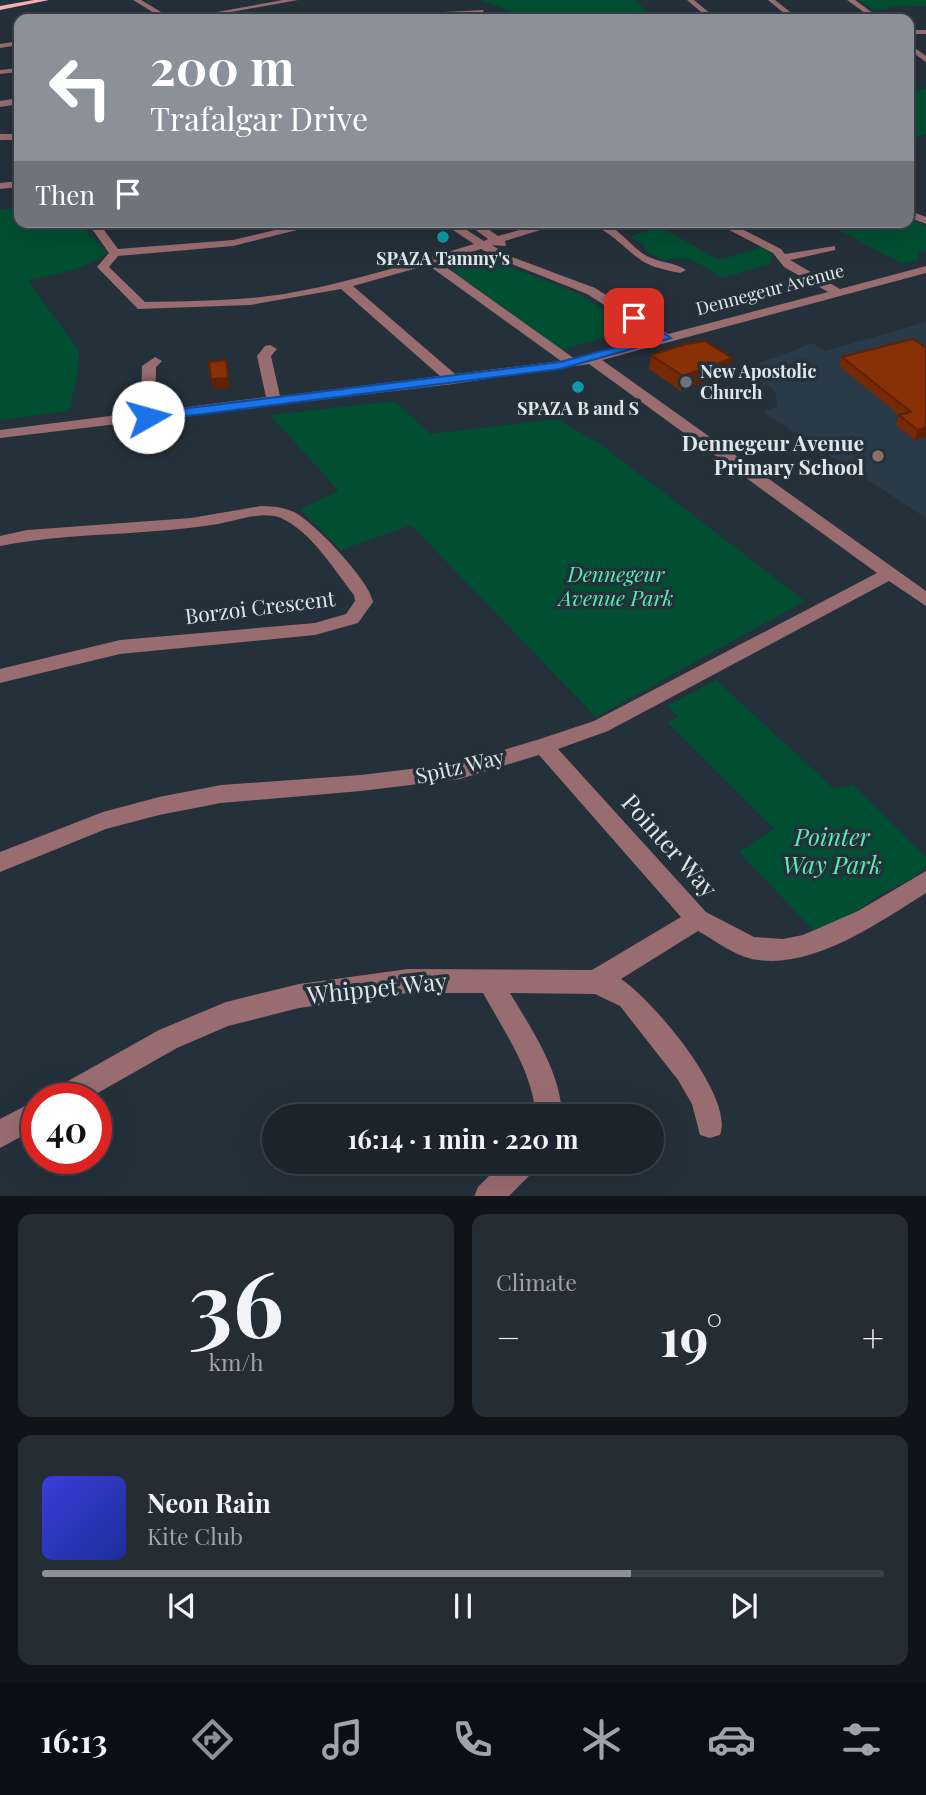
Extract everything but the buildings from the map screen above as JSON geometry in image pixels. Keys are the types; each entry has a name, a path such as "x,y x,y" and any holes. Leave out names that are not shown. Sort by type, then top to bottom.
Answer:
{"main road":[{"path":"0,8 46,0"}],"street":[{"path":"136,0 160,14"},
{"path":"210,14 295,0"},
{"path":"690,0 707,14"},
{"path":"771,0 789,14"},
{"path":"850,0 870,14"},
{"path":"439,2 462,14"},
{"path":"209,4 222,12"},
{"path":"425,14 482,11"},
{"path":"96,228 115,253"},
{"path":"297,228 221,245 115,253 103,267 142,306 234,303 286,297 343,285 540,228"},
{"path":"455,228 480,245 591,291 665,338"},
{"path":"479,228 521,262"},
{"path":"606,228 640,257 656,265 680,270"},
{"path":"731,228 777,251 788,265 838,292"},
{"path":"782,258 831,248"},
{"path":"429,260 573,364"},
{"name":"Dennegeur Avenue","path":"0,434 573,364 926,269"},
{"path":"343,285 453,380"},
{"path":"270,349 264,356 274,402"},
{"path":"591,359 924,598"},
{"path":"148,417 149,366 155,361"},
{"name":"Borzoi Crescent","path":"0,541 89,529 192,524 261,512 283,513 294,519 319,542 363,594 365,602 352,619 315,629 120,647 0,676"},
{"name":"Spitz Way","path":"0,863 103,821 159,806 234,792 373,782 460,771 543,746 601,726 889,574"},
{"name":"Pointer Way","path":"543,746 698,919 751,948 783,950 823,940 866,918 926,881"},
{"path":"595,982 698,919"},
{"name":"Whippet Way","path":"89,1083 167,1039 226,1014 299,996 408,981 595,982"},
{"path":"489,981 544,1080 549,1104"},
{"path":"595,982 612,986 629,998 687,1071 704,1099 710,1125"},
{"path":"0,1133 21,1122"},
{"path":"488,1196 511,1174"}],"shaded area":[{"name":"Dennegeur Avenue Primary School","path":"926,322 926,518 763,412 777,406 775,391 742,370 812,343 825,351"}],"green space":[{"path":"480,0 634,0 650,14 517,14"},
{"path":"856,0 926,0 926,6 898,6 876,11"},
{"path":"926,89 926,134 914,138 914,90"},
{"path":"14,209 14,228 83,228 107,252 80,267 28,281 79,351 78,373 69,411 0,420 0,210"},
{"path":"914,221 926,226 926,251 917,253 919,260 901,263 835,228 914,228"},
{"path":"662,228 719,260 761,247 772,254 770,264 722,278 688,259 664,261 644,250 645,245 630,237"},
{"path":"467,255 479,255 575,292 622,321 619,333 562,350 442,263"},
{"name":"Dennegeur Avenue Park","path":"395,401 430,434 556,419 600,444 805,601 596,717 411,525 341,550 300,509 339,491 270,415"},
{"name":"Pointer Way Park","path":"716,680 834,789 853,785 926,857 926,866 912,878 878,896 851,915 813,930 739,852 774,829 667,722 678,717 667,706"}],"place":[{"name":"SPAZA Tammy's","path":"443,237"},
{"name":"New Apostolic Church","path":"686,382"},
{"name":"SPAZA B and S","path":"578,387"},
{"name":"Dennegeur Avenue Primary School","path":"878,456"}],"route":[{"path":"148,417 560,366 665,338 634,318"}]}
